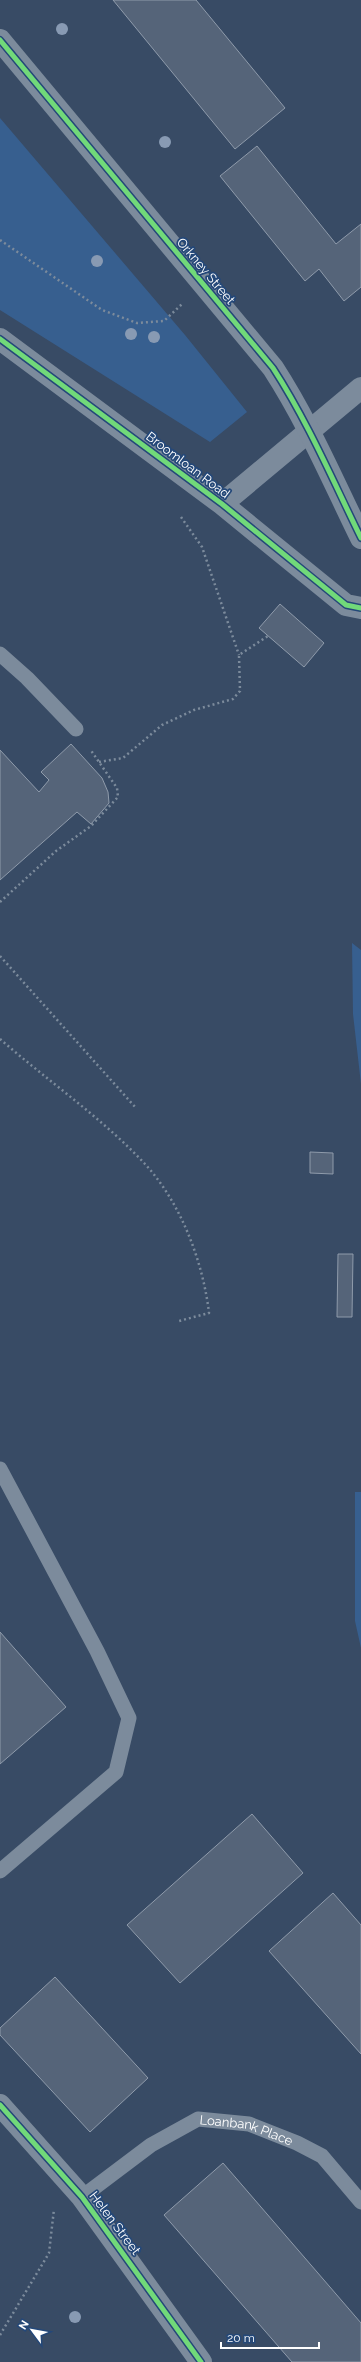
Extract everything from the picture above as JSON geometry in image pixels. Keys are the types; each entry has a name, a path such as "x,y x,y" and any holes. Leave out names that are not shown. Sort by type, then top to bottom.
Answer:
{"street":[{"name":"Orkney Street","path":"0,40 273,368 294,400 361,538"},
{"name":"Broomloan Road","path":"0,339 222,504 346,605 361,608"},
{"path":"222,504 361,388"},
{"name":"Helen Street","path":"0,2105 58,2172 82,2197 201,2362"}],"lane":[{"path":"0,654 27,678 76,729"},
{"path":"0,1469 97,1651 129,1718 116,1772 0,1871"},
{"name":"Loanbank Place","path":"82,2197 151,2146 198,2119 250,2124 297,2143 322,2156 361,2202"}],"path":[{"path":"0,240 102,310 137,323 164,321 203,285"},
{"path":"99,762 123,758 162,726 194,710 233,699 240,691 239,655 202,547 182,517"},
{"path":"239,655 268,636"},
{"path":"0,902 56,851 91,826 118,797 117,788 76,729"},
{"path":"0,956 136,1108"},
{"path":"0,1039 115,1134 146,1165 162,1186 178,1213 206,1287 208,1300 209,1313 179,1321"},
{"path":"0,2335 50,2253 58,2172"}],"shaded area":[{"path":"0,118 185,335 247,412 210,442 0,310"},
{"path":"352,943 361,950 361,1084 353,1014"},
{"path":"355,1492 361,1492 361,1648 355,1621"}],"building":[{"path":"113,0 196,0 285,108 235,149"},
{"path":"257,146 336,244 361,224 361,287 344,301 319,269 305,281 220,176"},
{"path":"280,604 324,643 304,667 259,628"},
{"path":"71,744 102,778 108,792 109,803 91,824 77,812 0,880 0,750 39,792 49,780 41,772"},
{"path":"310,1152 333,1153 333,1174 310,1173"},
{"path":"338,1254 353,1254 352,1317 337,1317"},
{"path":"0,1632 66,1707 0,1764"},
{"path":"252,1814 303,1873 180,1983 127,1925"},
{"path":"333,1893 361,1925 361,2054 269,1951"},
{"path":"55,1977 148,2078 90,2132 0,2035 0,2028"},
{"path":"223,2163 361,2323 361,2362 292,2362 164,2215"}],"cycle path":[{"path":"0,40 273,368 309,430 361,538"},
{"path":"0,339 222,504 346,605 361,608"},
{"path":"0,2105 82,2197 201,2362"}]}
